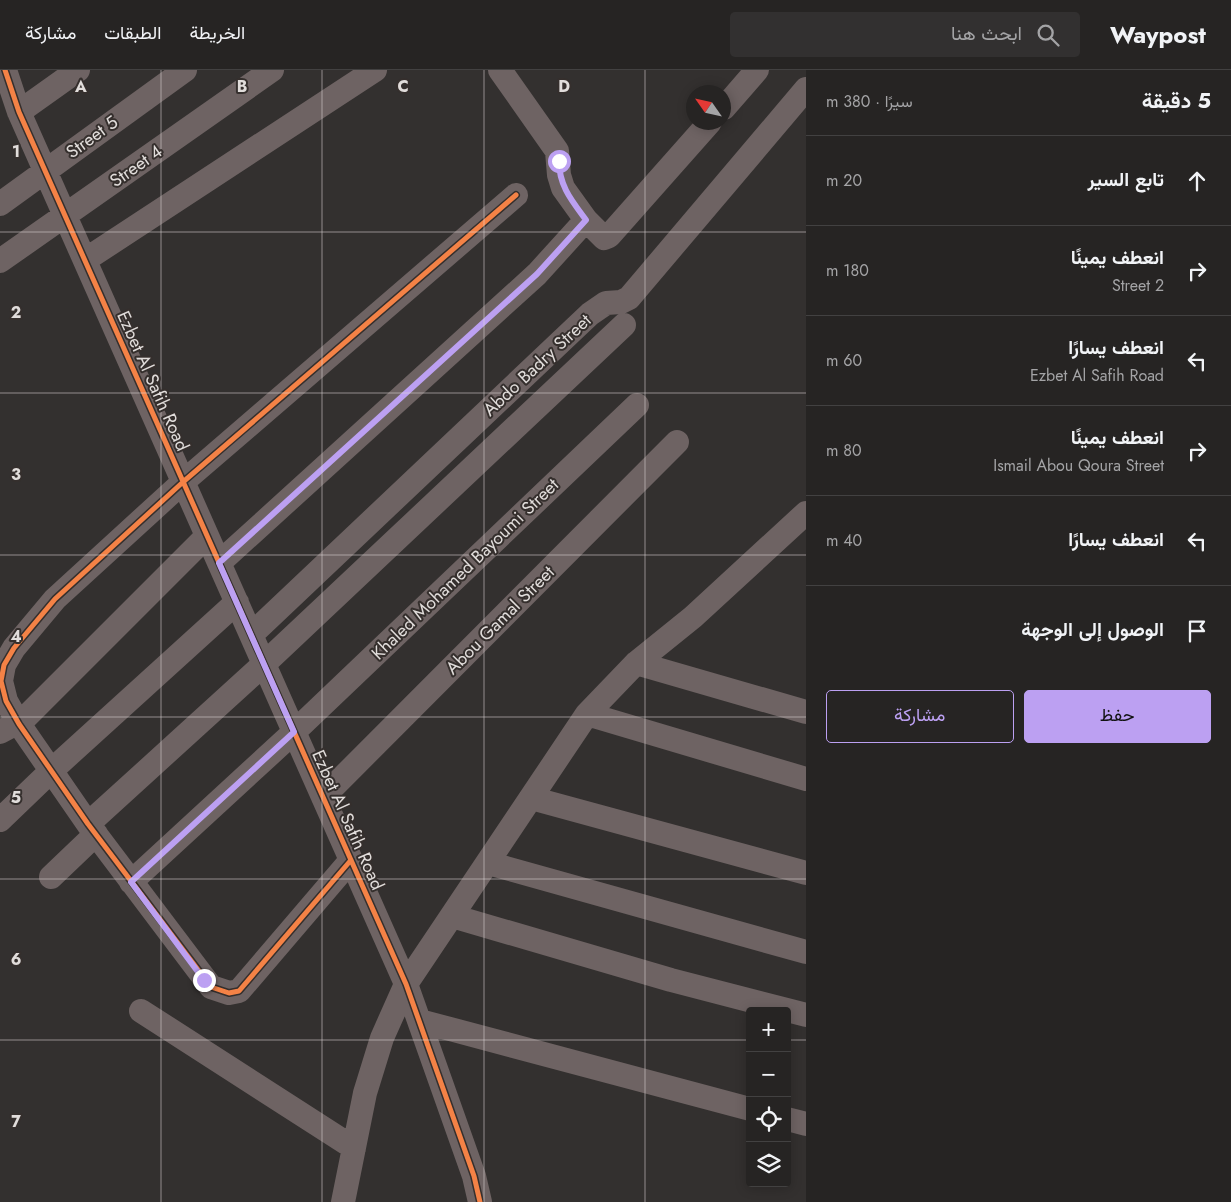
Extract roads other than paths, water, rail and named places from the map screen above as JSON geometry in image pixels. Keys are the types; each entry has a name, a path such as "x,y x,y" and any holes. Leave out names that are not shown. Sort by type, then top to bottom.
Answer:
{"street":[{"name":"Ezbet Al Safih Road","path":"5,70 20,112 65,216 406,984 474,1176 480,1202"},
{"path":"20,112 78,70"},
{"name":"Street 5","path":"0,204 185,70"},
{"name":"Street 4","path":"0,261 272,70"},
{"path":"85,260 375,70"},
{"path":"500,70 557,151 559,175 563,188 586,220 604,238 609,236 703,130"},
{"path":"731,100 757,70"},
{"name":"Abdo Badry Street","path":"252,634 590,314 606,303 621,302 629,298 806,89"},
{"path":"350,860 239,991 229,993 211,987 92,829 52,770 10,728 1,681 4,665 14,648 54,599 183,482 516,195"},
{"path":"219,563 537,274 586,220"},
{"path":"51,878 92,829 624,325"},
{"name":"Khaled Mohamed Bayoumi Street","path":"131,882 294,732 636,405"},
{"name":"Abou Gamal Street","path":"323,797 677,442"},
{"path":"343,1202 365,1093 382,1038 406,984 587,714 636,663 693,617 806,513"},
{"path":"10,728 207,536"},
{"path":"0,820 236,602"},
{"path":"636,663 806,712"},
{"path":"587,714 806,779"},
{"path":"531,798 806,873"},
{"path":"488,863 806,952"},
{"path":"452,916 671,980 806,1016"},
{"path":"141,1011 354,1148"},
{"path":"420,1021 746,1108"},
{"path":"791,1120 806,1124"}]}
